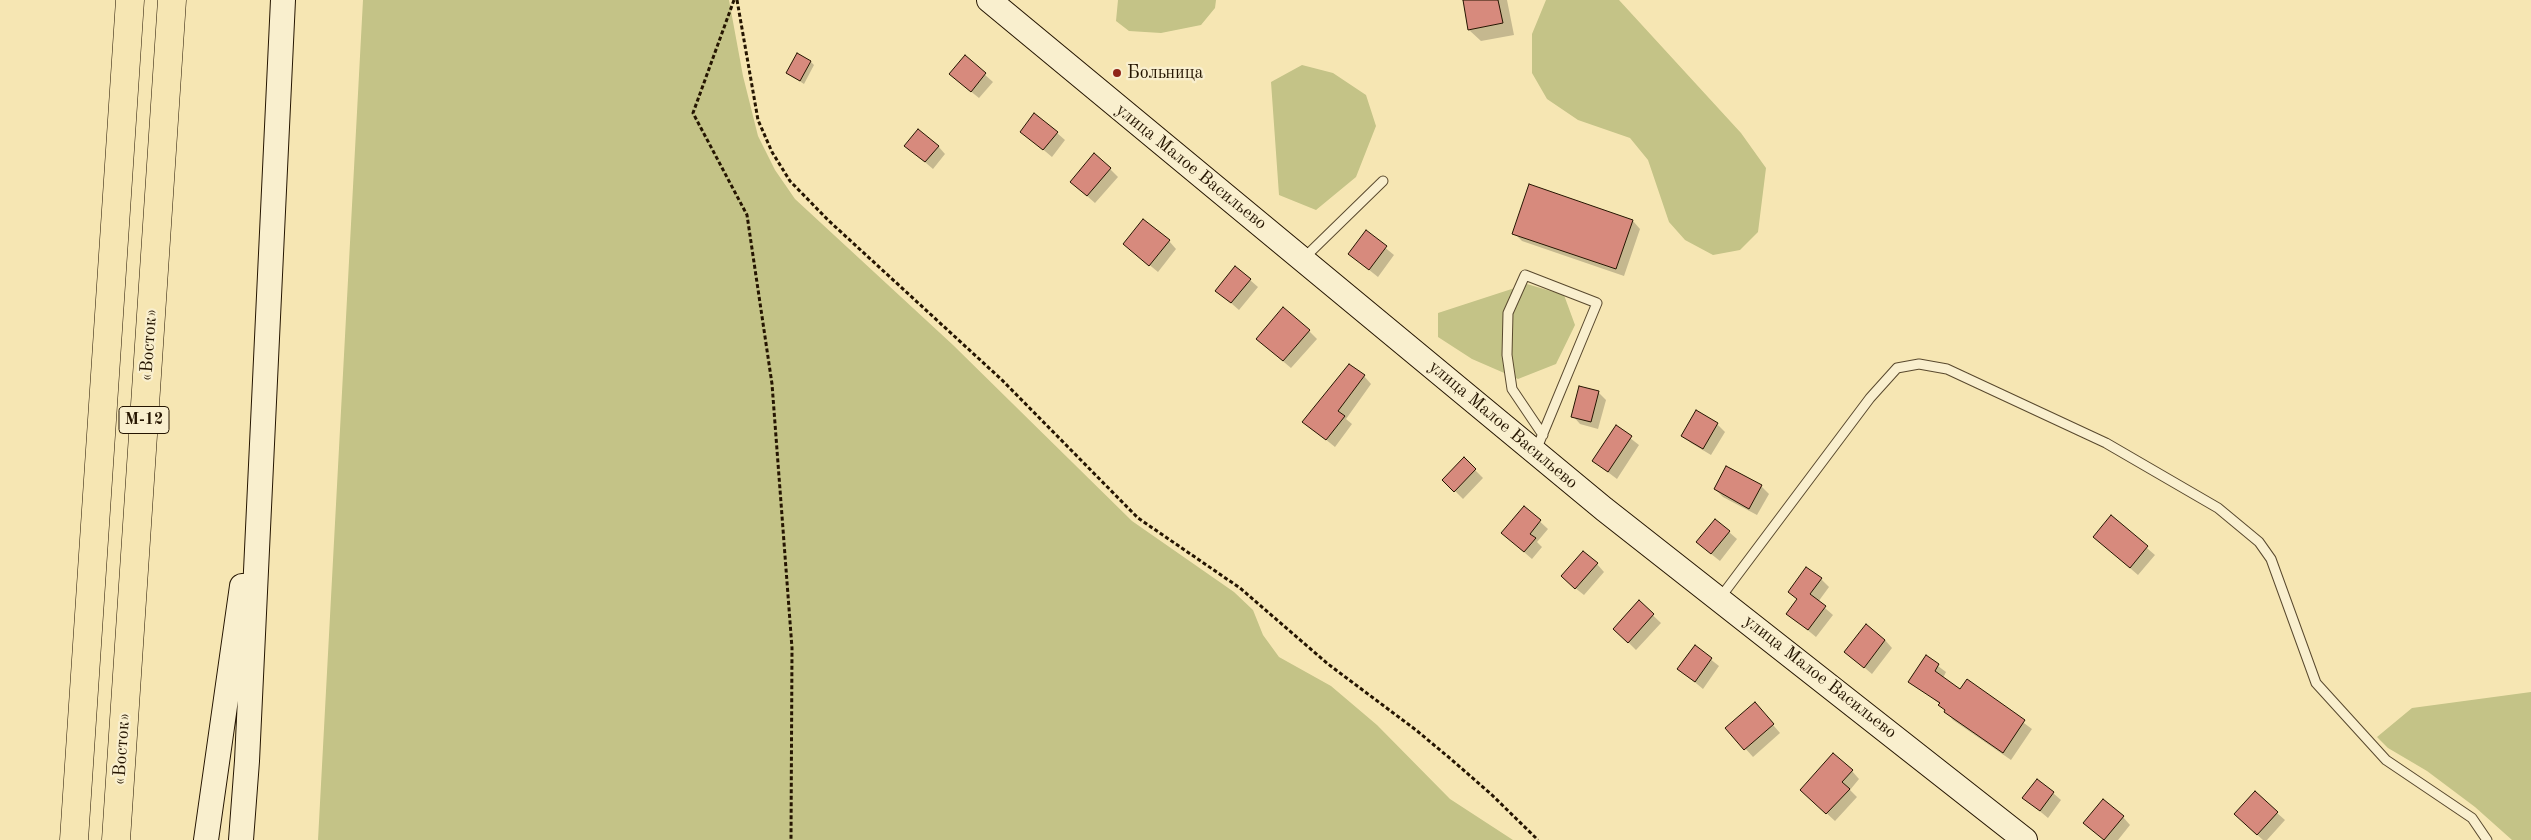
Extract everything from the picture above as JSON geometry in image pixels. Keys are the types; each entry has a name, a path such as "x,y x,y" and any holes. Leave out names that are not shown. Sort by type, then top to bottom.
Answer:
{"highway":[{"name":"М-12","path":"74,840 130,0"},
{"name":"«Восток»","path":"116,840 172,0"}],"main road":[{"path":"242,840 283,0"},
{"name":"улица Малое Васильево","path":"989,0 1303,258 1538,444 1720,599 2025,840"},
{"path":"206,840 262,438"}],"lane":[{"path":"1303,258 1383,181"},
{"path":"1525,275 1597,303 1538,444 1512,389 1506,355 1508,313 1525,275"},
{"path":"1720,599 1870,398 1897,368 1919,364 1947,369 2106,443 2218,508 2259,542 2272,559 2316,683 2386,760 2472,818 2487,840"}],"path":[{"path":"736,0 694,113 747,215 770,375 792,648 791,840"},
{"path":"736,0 758,120 772,152 790,181 828,220 1002,380 1138,518 1240,588 1328,664 1416,730 1465,772 1538,840"}],"shaded area":[{"path":"363,0 729,0 743,76 758,136 775,170 795,199 953,345 1132,521 1234,592 1253,610 1263,635 1279,657 1331,686 1377,725 1450,799 1513,840 318,840"},
{"path":"1118,0 1216,0 1215,8 1201,25 1161,33 1129,31 1116,21"},
{"path":"1546,0 1619,0 1741,133 1766,168 1758,232 1740,250 1713,255 1685,240 1669,222 1648,160 1630,138 1578,120 1547,99 1532,73 1532,34"},
{"path":"1302,65 1333,73 1366,95 1376,126 1356,177 1316,210 1279,195 1271,82"},
{"path":"1527,284 1564,295 1575,325 1556,364 1518,379 1472,359 1438,337 1438,313"},
{"path":"2531,692 2531,840 2512,840 2475,807 2427,771 2388,748 2377,737 2412,708"}],"building":[{"path":"1463,0 1498,0 1503,23 1468,30"},
{"path":"797,53 811,61 800,81 786,73"},
{"path":"965,55 986,73 971,92 949,74"},
{"path":"1034,113 1058,132 1043,150 1020,132"},
{"path":"918,129 939,146 925,162 904,146"},
{"path":"1094,153 1111,168 1087,196 1070,182"},
{"path":"1529,184 1633,220 1616,269 1512,234"},
{"path":"1143,219 1170,240 1149,266 1123,244"},
{"path":"1366,230 1387,246 1369,270 1348,254"},
{"path":"1235,266 1251,279 1231,303 1215,291"},
{"path":"1283,307 1310,330 1283,361 1256,339"},
{"path":"1349,364 1365,375 1338,411 1345,416 1326,440 1302,422"},
{"path":"1579,386 1599,391 1591,422 1571,417"},
{"path":"1696,410 1718,423 1703,449 1681,436"},
{"path":"1616,425 1632,436 1608,472 1592,461"},
{"path":"1464,457 1476,469 1454,492 1442,480"},
{"path":"1726,466 1762,485 1749,509 1714,489"},
{"path":"1524,506 1541,520 1530,534 1536,538 1524,552 1501,533"},
{"path":"2111,515 2148,546 2130,568 2093,537"},
{"path":"1715,519 1730,531 1711,554 1696,542"},
{"path":"1583,551 1598,563 1575,589 1561,576"},
{"path":"1806,567 1822,578 1810,594 1826,606 1808,630 1786,614 1797,599 1788,592"},
{"path":"1639,600 1654,614 1628,643 1613,629"},
{"path":"1866,624 1885,640 1864,668 1844,652"},
{"path":"1695,645 1712,658 1695,682 1677,669"},
{"path":"1926,655 1939,664 1935,671 1960,689 1967,679 2025,720 2003,753 1944,712 1945,710 1938,705 1940,703 1908,682"},
{"path":"1755,702 1774,724 1744,750 1725,728"},
{"path":"1833,753 1853,770 1842,782 1850,789 1826,814 1800,790"},
{"path":"2037,779 2054,792 2040,811 2022,798"},
{"path":"2255,791 2278,812 2257,835 2234,814"},
{"path":"2103,799 2124,816 2104,840 2083,823"}],"place":[{"name":"Больница","path":"1117,73"}]}
